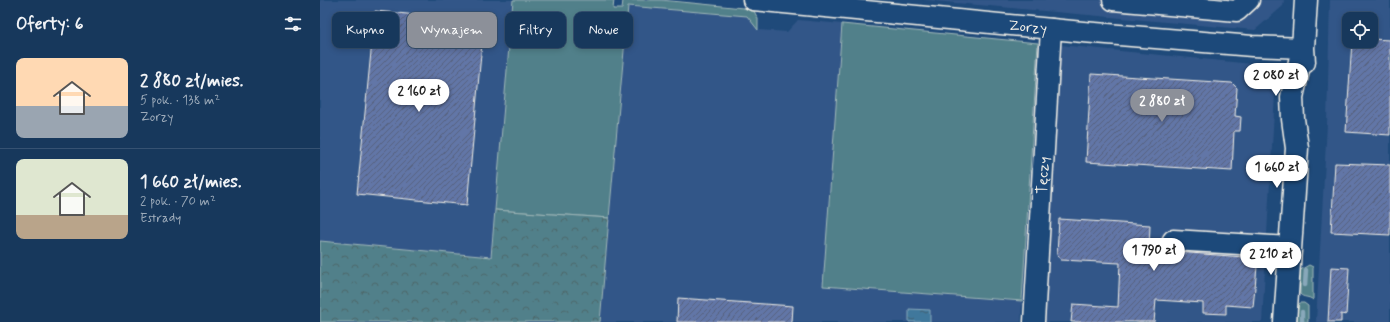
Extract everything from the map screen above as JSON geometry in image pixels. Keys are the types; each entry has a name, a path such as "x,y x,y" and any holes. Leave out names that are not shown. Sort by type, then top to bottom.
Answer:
{"main road":[{"path":"1285,322 1297,148 1292,97 1303,48 1306,0"}],"street":[{"name":"Zorzy","path":"753,0 1188,41 1303,48"},
{"path":"1113,0 1238,11 1249,0"},
{"path":"1188,41 1190,7"},
{"name":"Tęczy","path":"1034,322 1051,29"},
{"path":"1173,240 1290,247"}],"shaded area":[{"path":"320,0 513,0 512,12 505,12 505,48 509,48 491,257 320,241"},
{"path":"923,0 1284,0 1283,6 1255,30"},
{"path":"1330,0 1390,0 1390,322 1316,322 1327,124"},
{"path":"628,6 747,16 758,30 787,32 798,20 842,24 824,286 1022,301 1021,322 600,322 624,48 633,48 633,12 627,12"},
{"path":"1059,45 1252,64 1275,93 1262,322 1042,322"}],"green space":[{"path":"513,0 614,0 613,9 622,9 623,0 661,0 743,8 754,11 758,19 758,30 747,16 628,6 627,12 574,12 574,48 624,48 609,218 495,210 509,48 566,48 566,12 512,12"},
{"path":"842,24 1038,43 1022,301 823,286"},
{"path":"495,210 609,218 600,322 320,322 320,241 491,257"},
{"path":"1309,265 1313,267 1313,300 1300,294 1300,271"},
{"path":"1300,303 1304,303 1308,306 1308,322 1297,322 1298,305"}],"water":[{"path":"909,309 930,310 930,322 909,322"}],"building":[{"path":"399,13 407,14 407,48 482,48 467,205 357,194 371,48 399,48"},
{"path":"1378,39 1390,40 1390,135 1346,132 1352,48 1378,48"},
{"path":"1091,74 1232,83 1237,88 1235,116 1241,117 1240,131 1234,131 1232,171 1086,162"},
{"path":"1335,163 1390,165 1390,235 1331,232"},
{"path":"1059,219 1150,225 1149,250 1258,257 1253,307 1226,305 1226,314 1203,313 1203,303 1156,300 1154,322 1071,322 1073,304 1118,307 1120,263 1061,260 1057,255"},
{"path":"1331,267 1349,268 1346,315 1341,314 1341,322 1328,322"},
{"path":"678,298 793,306 792,322 677,322"}],"waterway":[{"path":"1305,285 1306,270"},
{"path":"1302,312 1302,322"}]}
